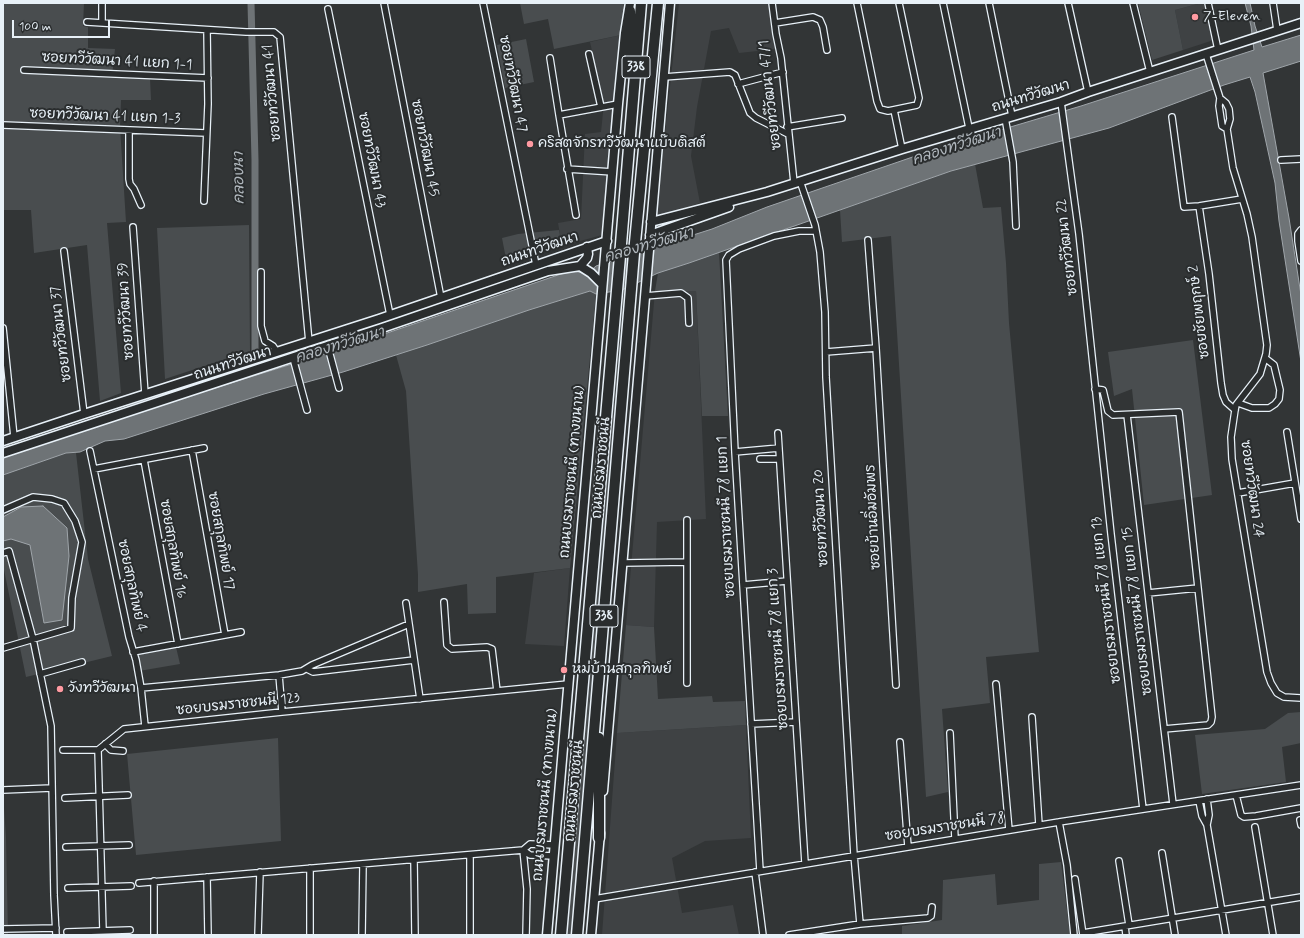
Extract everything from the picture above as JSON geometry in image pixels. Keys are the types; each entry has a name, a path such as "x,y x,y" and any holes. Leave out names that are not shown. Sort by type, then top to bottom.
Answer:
{"highway":[{"name":"ถนนบรมราชชนนี","path":"561,935 641,3"},
{"name":"ถนนบรมราชชนนี","path":"577,935 634,253 659,3"},
{"path":"630,7 630,132"},
{"path":"598,678 599,838"}],"main road":[{"name":"338","path":"591,935 670,3"},
{"name":"ถนนบรมราชชนนี (ทางขนาน)","path":"547,935 618,104 625,33 630,7"},
{"name":"ถนนทวีวัฒนา","path":"650,235 690,222 797,182 969,128 1061,102 1301,23"},
{"name":"ถนนทวีวัฒนา","path":"651,222 767,192"},
{"name":"ถนนทวีวัฒนา","path":"3,441 309,342 606,241"},
{"path":"580,266 587,258 587,247"},
{"name":"ถนนทวีวัฒนา","path":"3,453 329,350 548,271 580,266 591,273 602,284"}],"street":[{"path":"102,3 102,23"},
{"name":"ซอยทวีวัฒนา 45","path":"384,3 441,298"},
{"name":"ซอยทวีวัฒนา 47","path":"483,3 536,264"},
{"name":"ซอยทวีวัฒนา 47/1","path":"772,3 783,72 788,134 797,182"},
{"path":"857,3 877,101 880,109 888,111 917,105 919,98 899,3"},
{"path":"943,3 969,128"},
{"path":"989,3 1009,117 1007,128 1013,162 1016,226"},
{"path":"1068,3 1088,92"},
{"path":"1133,3 1150,72"},
{"path":"1208,3 1218,50"},
{"path":"1273,3 1277,30"},
{"name":"ซอยทวีวัฒนา 43","path":"328,9 390,315"},
{"path":"775,23 813,17 820,20 823,27 827,50"},
{"name":"ซอยทวีวัฒนา 41","path":"87,22 207,30 274,32 280,37 309,342"},
{"path":"204,201 208,78 207,30"},
{"path":"589,54 601,107"},
{"name":"ซอยทวีวัฒนา 24","path":"1206,54 1220,98 1219,106 1222,126 1227,129"},
{"path":"550,58 567,169 576,215"},
{"name":"ซอยทวีวัฒนา 41 แยก 1-1","path":"24,70 208,78"},
{"path":"664,77 730,72 735,74 750,113 756,118 788,134"},
{"path":"738,84 783,72"},
{"name":"ซอยทวีวัฒนา 24","path":"1220,98 1226,103 1229,109 1230,119 1227,129 1232,168 1247,214 1252,237 1267,335 1265,358 1260,374 1234,410 1231,437 1232,459 1266,672 1270,684 1277,693 1284,696 1301,698"},
{"name":"ซอยทวีวัฒนา 22","path":"1061,102 1079,234 1095,388"},
{"path":"559,115 618,104"},
{"path":"894,110 902,149"},
{"path":"1172,117 1184,207 1242,199"},
{"path":"788,127 842,118"},
{"name":"ซอยทวีวัฒนา 41 แยก 1-3","path":"3,125 206,132"},
{"path":"129,130 129,179 130,184 142,205"},
{"path":"1280,160 1301,159"},
{"path":"567,169 613,172"},
{"name":"ซอยทวีวัฒนา 20","path":"797,182 805,195 815,228 821,259 825,312 826,377 854,855 860,924"},
{"name":"ซอยชัยพฤกษ์ 2","path":"1199,206 1209,274 1223,395 1226,402 1234,410"},
{"name":"ซอยทวีวัฒนา 39","path":"133,227 145,394"},
{"name":"ซอยบรมราชชนนี 78 แยก 1","path":"763,935 758,871 752,724 735,452 726,260 738,249 774,236 815,228"},
{"path":"1301,230 1298,234 1298,241 1301,261"},
{"name":"ซอยบ้านอิ่มอัมพร","path":"868,240 876,348 896,685"},
{"name":"ซอยทวีวัฒนา 37","path":"64,251 84,414"},
{"path":"261,272 261,326 265,341 273,346 277,352"},
{"path":"645,296 681,293 688,298 689,323"},
{"path":"3,328 14,437"},
{"path":"826,352 876,348"},
{"path":"329,350 339,388"},
{"path":"1238,403 1252,408 1269,408 1279,399 1280,390 1274,365 1265,358"},
{"path":"294,361 307,410"},
{"path":"1095,388 1102,390 1110,413 1113,415 1179,412 1212,717 1211,722 1208,725 1164,729"},
{"name":"ซอยบรมราชชนนี 78 แยก 13","path":"1095,388 1143,809"},
{"name":"ซอยบรมราชชนนี 78 แยก 15","path":"1127,415 1173,804"},
{"path":"1287,432 1301,519"},
{"name":"ซอยบรมราชชนนี 78 แยก 3","path":"778,433 805,863"},
{"path":"94,469 204,448"},
{"path":"735,452 779,448"},
{"name":"ซอยสกุลทิพย์ 17","path":"192,450 225,635"},
{"name":"ซอยสกุลทิพย์ 4","path":"90,451 133,652 136,660 145,726"},
{"path":"760,459 779,459"},
{"name":"ซอยสกุลทิพย์ 16","path":"144,460 178,644"},
{"path":"1238,493 1295,484"},
{"path":"3,510 33,497 52,498 64,503 75,521 82,542 72,598 71,628 3,648"},
{"path":"687,520 687,683"},
{"path":"3,552 9,551 33,639 51,726 56,935"},
{"path":"622,563 687,562"},
{"path":"743,586 787,581"},
{"path":"1148,593 1198,588"},
{"path":"444,602 447,645 452,649 487,647 492,649 497,691"},
{"path":"406,603 420,699"},
{"path":"141,688 279,675 307,669 312,665 409,624"},
{"path":"133,652 241,632"},
{"path":"307,669 313,672 414,660"},
{"path":"40,674 82,662"},
{"path":"279,675 282,712"},
{"name":"ซอยบรมราชชนนี 123","path":"98,750 124,729 145,726 568,684"},
{"path":"996,684 1009,830"},
{"path":"1032,717 1039,825"},
{"path":"752,724 796,722"},
{"path":"950,733 955,839"},
{"path":"900,742 908,847"},
{"path":"105,744 114,751 123,751"},
{"path":"63,750 98,750 103,931"},
{"name":"ซอยบรมราชชนนี 78","path":"594,899 1039,825 1301,785"},
{"path":"3,790 52,788"},
{"path":"65,798 128,795"},
{"path":"1236,795 1241,814 1244,817 1301,808"},
{"path":"1207,799 1209,815 1207,825"},
{"path":"1199,800 1202,816 1207,825 1226,935"},
{"path":"1059,822 1067,865 1074,935"},
{"path":"1255,827 1272,935"},
{"path":"66,847 128,844"},
{"path":"139,883 524,850 530,844 555,846"},
{"path":"524,850 530,855 554,856"},
{"path":"524,850 527,889 526,935"},
{"path":"1162,853 1175,935"},
{"path":"470,855 470,935"},
{"path":"414,860 415,935"},
{"path":"1119,861 1127,925 1126,935"},
{"path":"362,935 363,864"},
{"path":"310,868 310,935"},
{"path":"258,935 260,872"},
{"path":"207,877 208,935"},
{"path":"1076,879 1083,934 1127,925 1301,897"},
{"path":"154,881 154,935"},
{"path":"68,888 131,886"},
{"path":"789,935 860,924 928,918 931,916 932,906"},
{"path":"3,929 56,928"},
{"path":"67,932 130,930"}],"shaded area":[{"path":"3,3 84,3 83,26 88,27 88,48 115,49 112,76 150,78 151,100 121,100 120,127 126,222 107,223 121,393 100,401 87,245 34,253 31,210 3,210"},
{"path":"520,3 625,3 621,35 554,49 548,19 524,24"},
{"path":"679,3 769,3 776,49 739,53 729,28 711,31 697,107 691,156 700,203 659,216 657,214 657,207"},
{"path":"1138,3 1201,3 1175,10 1183,50 1152,60"},
{"path":"1204,3 1214,40 1183,50 1175,10"},
{"path":"621,35 602,235 562,246 558,223 581,219 585,134 601,132 604,103 590,42"},
{"path":"526,39 534,82 505,88 497,45"},
{"path":"975,164 983,208 1001,207 1009,323 1039,652 986,657 990,703 942,709 948,792 926,797 891,236 842,242 840,210"},
{"path":"249,225 250,351 165,379 157,228"},
{"path":"559,230 562,246 507,264 502,238 518,234"},
{"path":"719,252 728,416 702,416 696,291 655,291 658,273"},
{"path":"628,287 573,935 566,935 622,290"},
{"path":"590,291 596,294 570,568 496,577 496,613 468,614 467,584 418,592 406,391 396,355"},
{"path":"655,291 696,291 706,519 657,522 654,627 626,625"},
{"path":"1193,340 1212,495 1144,505 1132,389 1114,396 1108,352"},
{"path":"66,453 76,453 88,559 112,656 26,677 3,565 3,475"},
{"path":"570,568 564,646 525,644 534,573"},
{"path":"626,625 654,627 658,699 712,696 713,702 745,701 746,725 617,733"},
{"path":"176,647 180,664 139,671 135,654"},
{"path":"1301,712 1301,743 1282,747 1286,782 1202,794 1195,735 1265,729 1288,713"},
{"path":"746,725 751,838 705,841 672,858 682,913 733,905 739,935 602,935 617,733"},
{"path":"278,738 281,841 136,855 127,754"},
{"path":"3,793 6,837 8,935 3,935"},
{"path":"1061,862 1070,935 902,935 902,926 942,920 943,880 995,874 997,905 1039,900 1039,864"}],"water":[{"name":"คลองทวีวัฒนา","path":"1245,3 1250,3 1255,26 1262,47 1301,35 1301,61 1263,73 1301,295 1301,362 1279,221 1275,183 1255,92 1250,77 1224,85 1109,128 951,171 658,273 622,290 596,294 590,291 343,372 264,394 124,439 105,441 80,452 66,453 3,475 3,457 189,396 334,351 561,274 573,271 586,275 596,266 712,229 767,207 933,150 1081,106 1254,50 1251,26"},
{"path":"43,506 67,528 69,556 62,620 44,623 30,545 11,539 3,541 3,517 21,507"}],"waterway":[{"name":"คลองนา","path":"251,3 255,160 255,352"}],"place":[{"name":"7-Eleven","path":"1195,17"},
{"name":"คริสตจักรทวีวัฒนาแบ๊บติสต์","path":"530,144"},
{"name":"หม่บ้านสกุลทิพย์","path":"564,670"},
{"name":"วังทวีวัฒนา","path":"60,689"}]}
